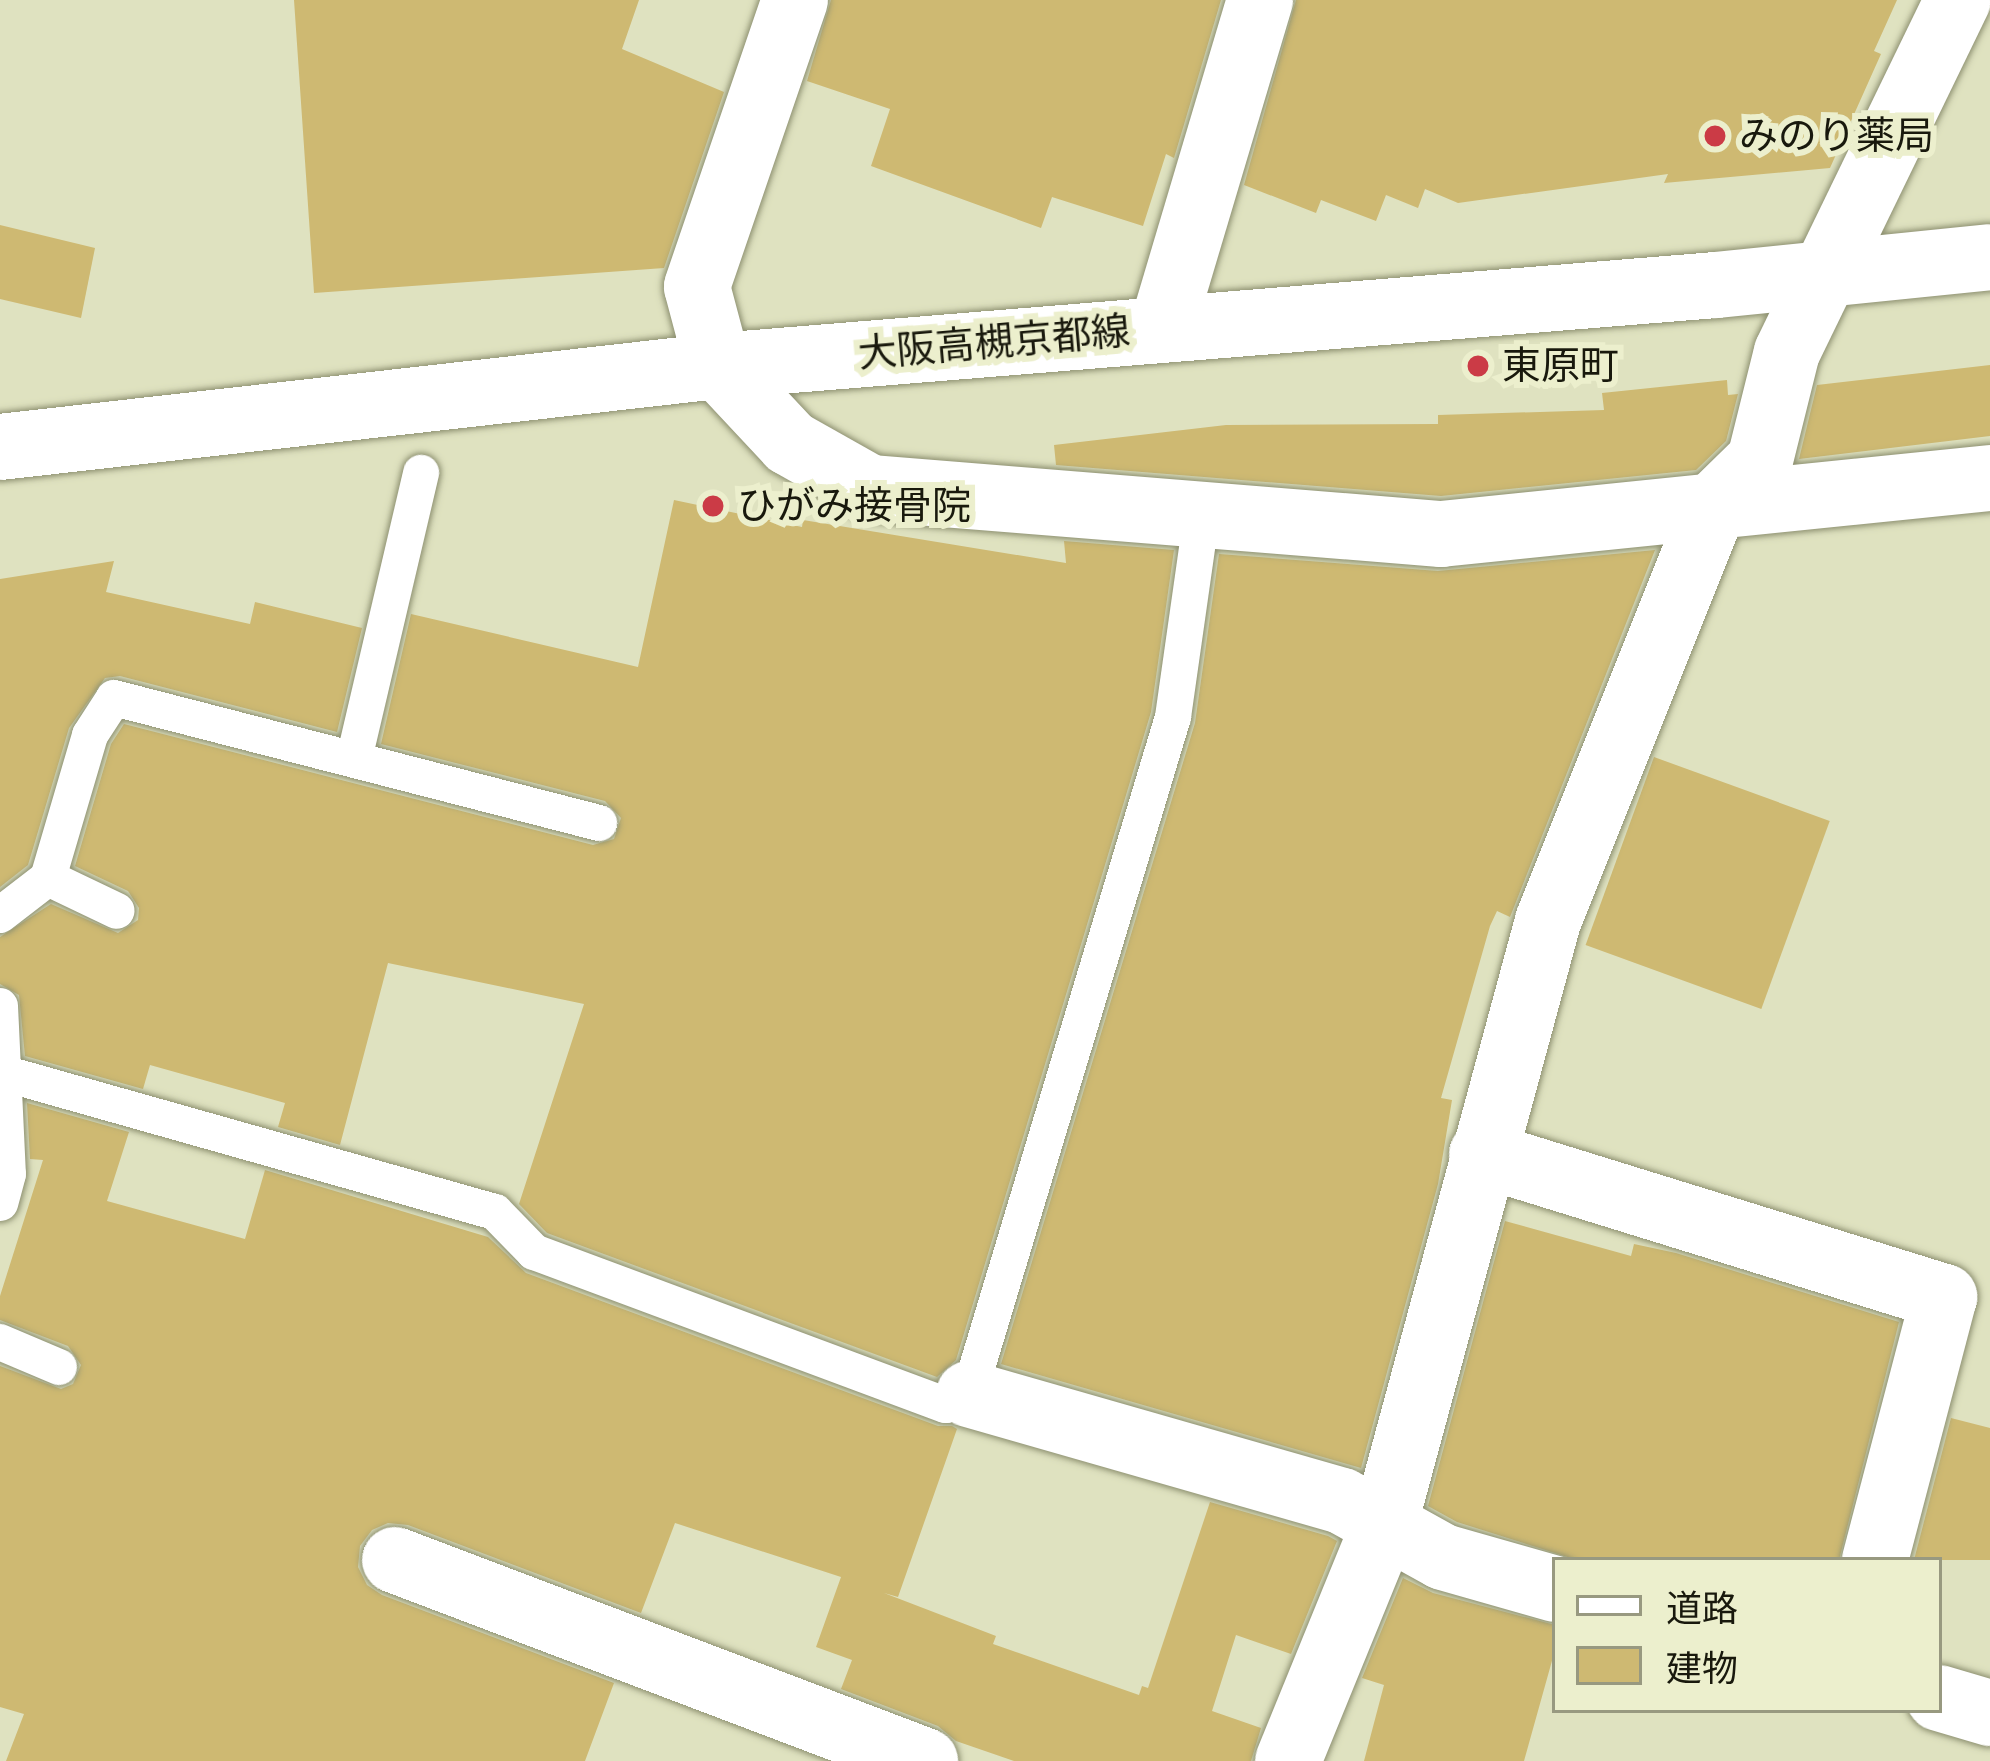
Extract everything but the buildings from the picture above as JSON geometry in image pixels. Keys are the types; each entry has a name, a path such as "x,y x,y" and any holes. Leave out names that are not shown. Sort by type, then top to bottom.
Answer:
{"street":[{"path":"795,0 697,287 718,366 790,443 870,488 1441,535 1990,478"},
{"path":"1162,329 1259,0"},
{"path":"1288,1761 1384,1526 1548,921 1714,505 1760,460 1787,352 1958,0"},
{"name":"大阪高槻京都線","path":"0,447 718,366 1825,275 1990,257"},
{"path":"1482,1154 1944,1297 1876,1557"},
{"path":"969,1394 1342,1502 1443,1557 1552,1588"},
{"path":"395,1560 926,1761"},
{"path":"1942,1699 1990,1713"}],"lane":[{"path":"354,759 421,473"},
{"path":"3,1073 496,1212 533,1252 946,1405 969,1394 1173,717 1202,514"},
{"path":"0,915 48,878 90,736 114,698 599,823"},
{"path":"48,878 117,911"},
{"path":"0,1006 8,1174 0,1203"},
{"path":"0,1342 59,1366"}],"place":[{"name":"みのり薬局","path":"1715,136"},
{"name":"東原町","path":"1478,366"},
{"name":"ひがみ接骨院","path":"713,506"}]}
